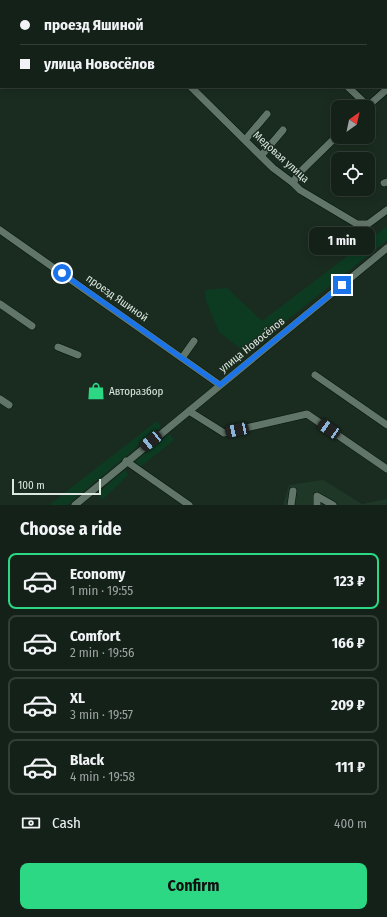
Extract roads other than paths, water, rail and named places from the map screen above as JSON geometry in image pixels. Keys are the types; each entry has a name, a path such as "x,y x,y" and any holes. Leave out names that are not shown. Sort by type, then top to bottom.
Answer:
{"street":[{"name":"Медовая улица","path":"193,88 273,168 300,190 357,224 368,224 387,210"},
{"path":"349,88 362,100"},
{"path":"375,100 387,89"},
{"path":"245,140 267,114"},
{"path":"261,156 283,130"},
{"path":"293,183 298,174 331,142"},
{"name":"проезд Яшиной","path":"0,230 220,385"},
{"name":"улица Новосёлов","path":"75,505 126,461 387,248"},
{"path":"0,304 32,326"},
{"path":"182,358 194,341"},
{"path":"58,347 78,355"},
{"path":"315,375 387,425"},
{"path":"0,399 10,405"},
{"path":"188,411 224,433 307,414 387,469"},
{"path":"126,461 189,505"},
{"path":"292,505 293,491"},
{"path":"317,505 317,496 333,505"}],"place":[{"name":"Авторазбор","path":"96,391"}]}
